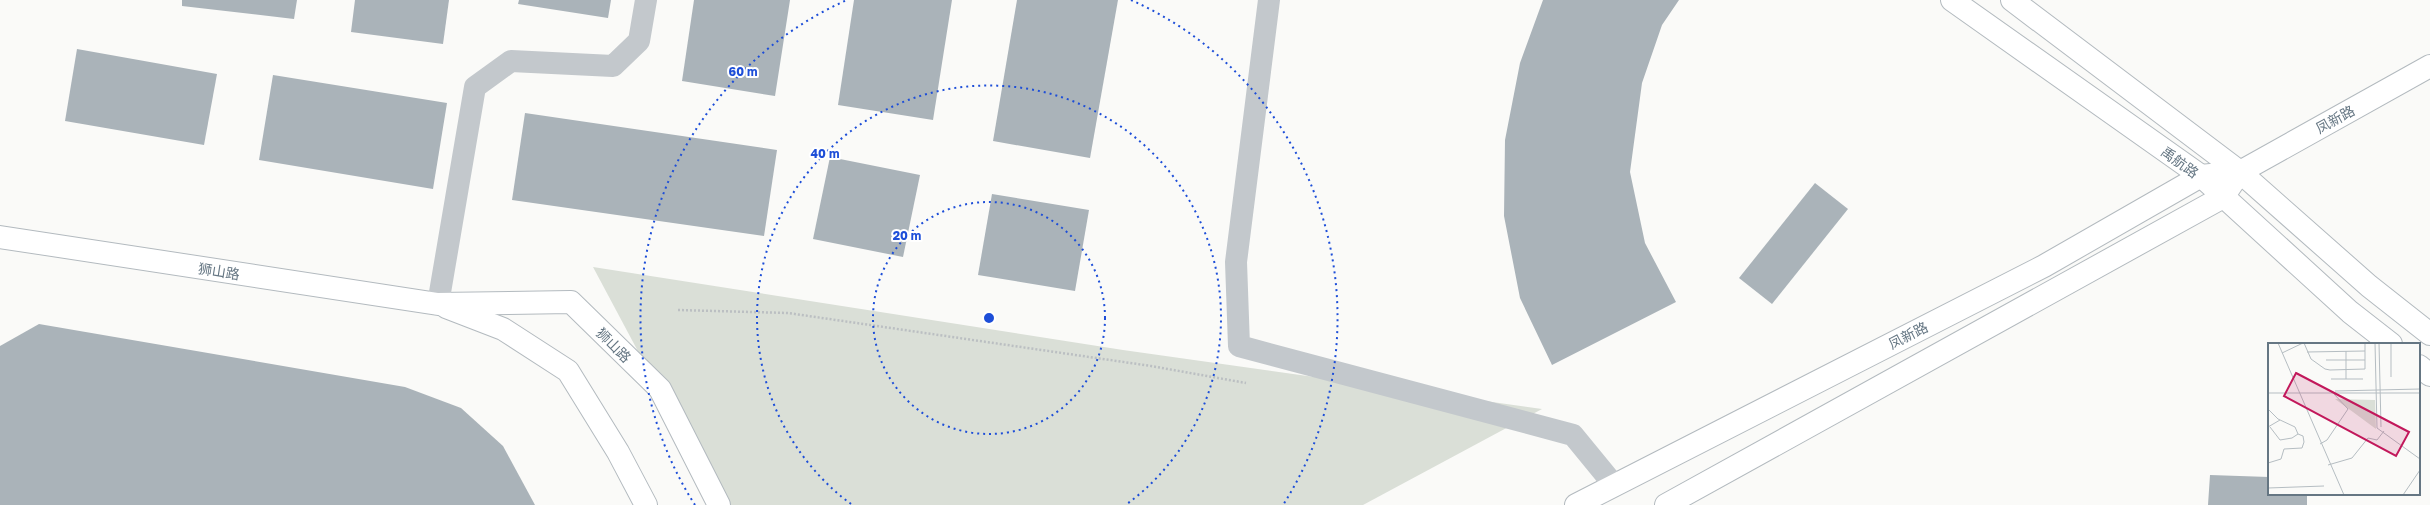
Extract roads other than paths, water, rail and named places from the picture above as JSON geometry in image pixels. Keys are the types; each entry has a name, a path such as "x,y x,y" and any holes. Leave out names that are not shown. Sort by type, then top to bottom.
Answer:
{"main road":[{"name":"禹航路","path":"1952,0 2201,176 2350,312 2390,343"},
{"name":"禹航路","path":"2012,0 2240,172 2369,286 2430,334"},
{"name":"凤新路","path":"1576,505 2044,266 2201,176 2240,172 2430,66"},
{"name":"凤新路","path":"1666,505 2223,196 2240,172"},
{"name":"狮山路","path":"0,237 438,304 571,302 660,389 719,505"},
{"name":"狮山路","path":"438,304 503,329 568,371 618,452 646,505"},
{"path":"2420,367 2430,375"}],"street":[{"path":"438,304 475,87 512,61 613,66 639,41 646,0"},
{"path":"1269,0 1236,262 1239,346 1573,435 1614,485"}]}
